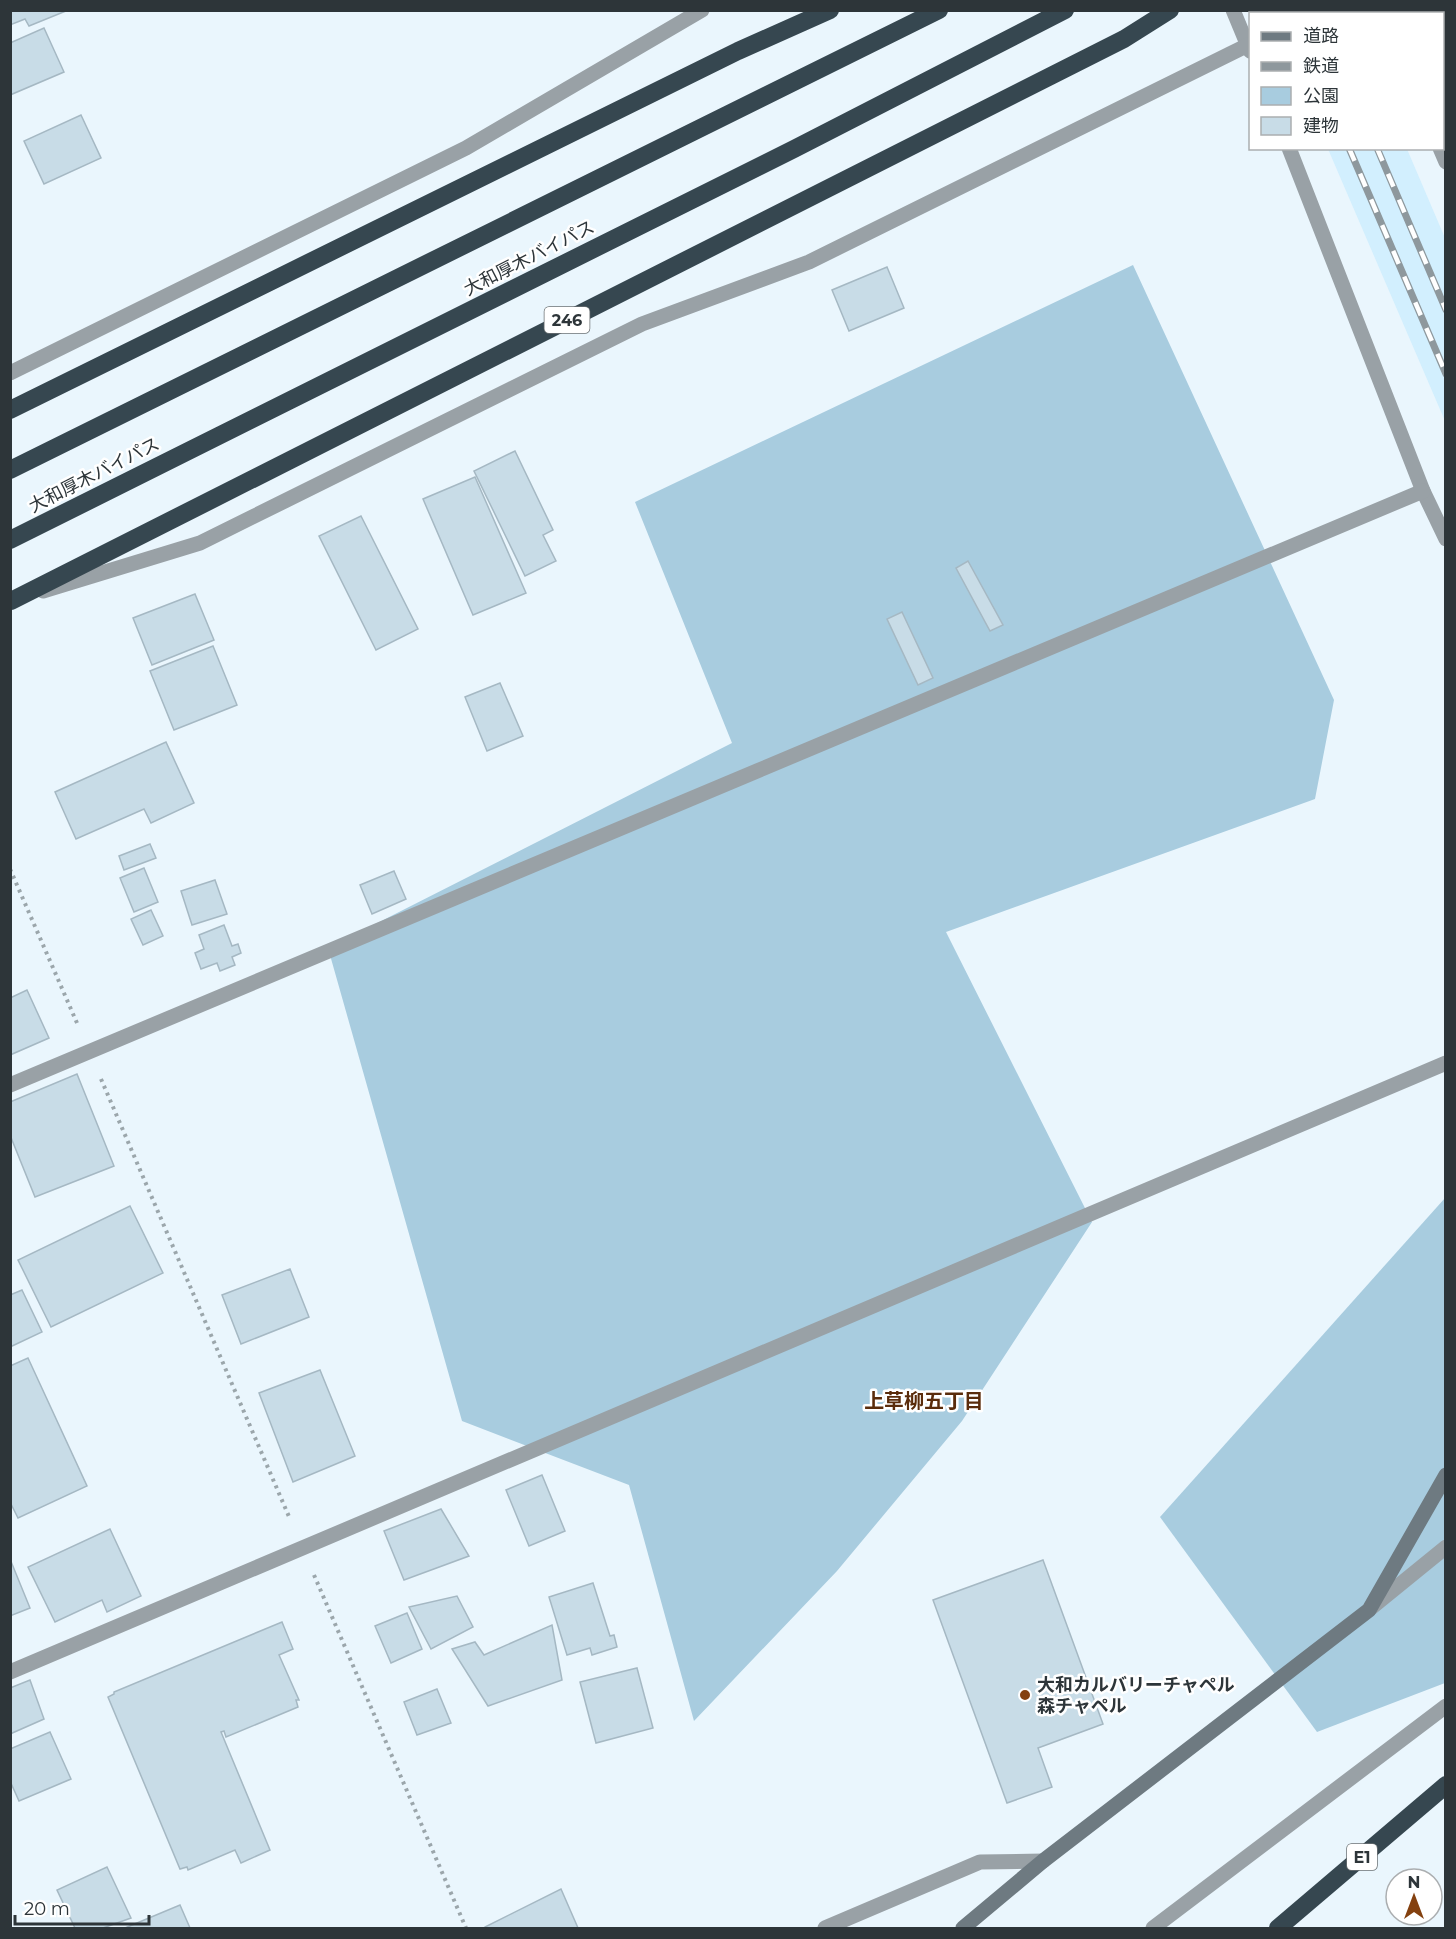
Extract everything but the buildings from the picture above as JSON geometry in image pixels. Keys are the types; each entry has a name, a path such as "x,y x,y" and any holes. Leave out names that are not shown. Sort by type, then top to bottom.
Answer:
{"highway":[{"path":"10,410 738,51 830,10"},
{"path":"10,470 939,10"},
{"name":"大和厚木バイパス","path":"10,540 794,149 1065,10"},
{"name":"246","path":"11,601 1124,39 1170,10"},
{"name":"E1","path":"1278,1929 1446,1785"}],"street":[{"path":"10,373 466,148 702,10"},
{"path":"1234,12 1249,46"},
{"path":"11,601 200,543 642,324 809,262 1249,48"},
{"path":"1290,150 1424,490 1446,539"},
{"path":"10,1084 1424,490"},
{"path":"10,1672 1446,1063"},
{"path":"1369,1610 1446,1475"},
{"path":"963,1929 1043,1861 1369,1610 1446,1547"},
{"path":"1153,1929 1446,1706"},
{"path":"825,1929 980,1862 1043,1861"}],"path":[{"path":"10,869 466,1929"}],"shaded area":[{"path":"1348,11 1348,12 1269,12"},
{"path":"1328,150 1407,150 1445,238 1445,421"}],"green space":[{"path":"1445,15 1445,113 1444,111"},
{"path":"1133,265 1334,700 1315,799 946,932 1092,1222 962,1421 837,1571 694,1721 629,1485 462,1421 328,948 732,743 635,502"},
{"path":"1445,1198 1445,1683 1317,1732 1160,1517"}],"railway":[{"path":"1350,150 1446,374"},
{"path":"1378,150 1446,310"}],"place":[{"name":"大和カルバリーチャペル 森チャペル","path":"1025,1695"}],"district":[{"name":"上草柳五丁目","path":"924,1401"}]}
